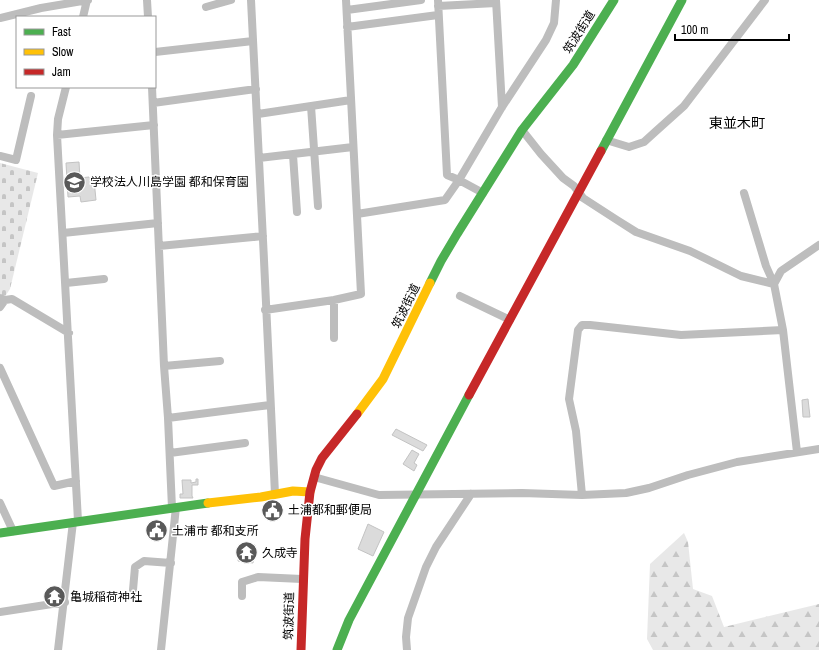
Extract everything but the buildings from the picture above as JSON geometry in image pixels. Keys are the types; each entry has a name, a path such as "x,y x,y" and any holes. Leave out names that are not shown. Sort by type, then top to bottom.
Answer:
{"street":[{"path":"0,18 41,8 88,0 83,16"},
{"path":"147,0 148,16"},
{"path":"206,7 231,0"},
{"path":"251,0 258,114 265,310 275,494"},
{"path":"265,310 334,300 361,294 346,0"},
{"path":"347,10 421,0"},
{"path":"357,214 445,200 459,180 502,107 546,40 554,23 556,0"},
{"name":"筑波街道","path":"301,650 302,579 305,539 310,492 316,470 322,458 369,400 383,379 441,261 522,130 573,65 614,0"},
{"path":"337,650 358,603 416,493 682,0"},
{"path":"606,140 629,147 644,142 684,106 765,0"},
{"path":"347,27 438,7 496,2 502,107"},
{"path":"438,7 447,175 483,193"},
{"path":"156,52 253,41"},
{"path":"58,650 76,521 76,481 69,333 57,134 58,119 66,88"},
{"path":"152,88 164,366 174,507 171,563 161,650"},
{"path":"152,103 256,89"},
{"path":"0,156 16,160 30,96"},
{"path":"258,114 351,100"},
{"path":"311,106 318,206"},
{"path":"57,134 154,125"},
{"path":"522,130 540,154 583,198 600,210 636,232 690,251 741,276 774,284"},
{"path":"259,158 293,155 353,146"},
{"path":"293,155 297,212"},
{"path":"744,193 766,266 774,284 783,330 797,452"},
{"path":"64,233 158,223"},
{"path":"159,246 263,236"},
{"path":"774,284 781,271 819,245"},
{"path":"66,283 104,279"},
{"path":"460,296 510,320"},
{"path":"2,302 12,299 69,333"},
{"path":"334,300 334,338"},
{"path":"582,495 576,431 569,398 578,330 582,325 681,335 783,330"},
{"path":"164,366 220,361"},
{"path":"0,368 54,486 76,481"},
{"path":"168,418 270,405"},
{"path":"170,453 245,443"},
{"path":"314,477 379,494 394,495 416,493 522,493 582,495 626,493 649,488 688,475 737,462 819,449"},
{"path":"0,533 299,490 310,492"},
{"path":"408,650 406,637 408,618 426,567 436,547 471,494"},
{"path":"0,503 13,531"},
{"path":"132,590 135,567 144,561 171,563"},
{"path":"242,596 242,582 258,577 302,579"},
{"path":"0,612 64,602"}],"green space":[{"path":"0,163 38,173 10,289 4,298 0,297"},
{"path":"684,533 688,542 693,589 712,596 724,627 819,604 819,650 653,650 647,639 650,564"}],"traffic: fast":[{"path":"430,283 457,234 522,130 573,65 614,0"},
{"path":"601,151 682,0"},
{"path":"337,650 349,620 469,395"},
{"path":"0,533 208,503"}],"traffic: slow":[{"path":"357,414 383,379 430,283"},
{"path":"208,503 261,497 293,491 310,492"}],"traffic: jam":[{"path":"469,395 601,151"},
{"path":"301,650 305,539 310,492 316,470 322,458 357,414"}],"place":[{"name":"学校法人川島学園 都和保育園","path":"75,182"},
{"name":"土浦都和郵便局","path":"273,510"},
{"name":"土浦市 都和支所","path":"157,531"},
{"name":"久成寺","path":"247,553"},
{"name":"亀城稲荷神社","path":"54,597"}],"district":[{"name":"東並木町","path":"737,123"}]}
